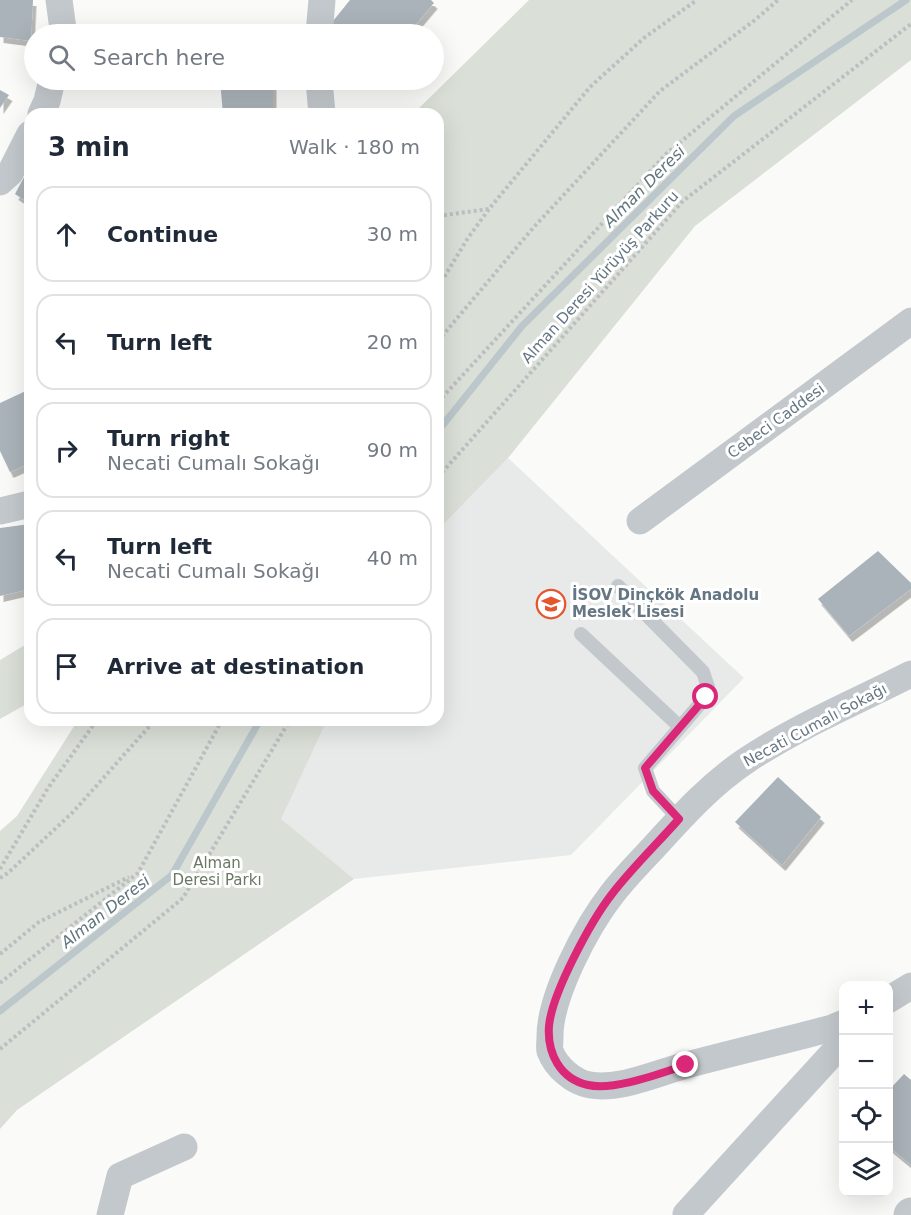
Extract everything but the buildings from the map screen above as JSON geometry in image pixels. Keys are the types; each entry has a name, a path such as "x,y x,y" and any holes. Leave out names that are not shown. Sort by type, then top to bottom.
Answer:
{"street":[{"path":"59,0 61,24"},
{"path":"320,24 322,0"},
{"path":"43,108 50,90"},
{"path":"320,90 321,108"},
{"path":"0,182 10,173 24,146"},
{"name":"Cebeci Caddesi","path":"640,521 911,321"},
{"path":"0,511 24,505"},
{"name":"Necati Cumalı Sokağı","path":"839,1025 638,1080 605,1085 588,1085 565,1074 550,1051 549,1025 556,1000 592,925 612,894 679,819 715,784 746,760 780,740 911,674"},
{"path":"893,997 911,986"},
{"path":"686,1214 839,1045"},
{"path":"110,1215 120,1176 184,1147"}],"lane":[{"path":"618,586 703,672 708,687 706,697 645,768 653,791 679,819"},
{"path":"581,634 680,727"}],"path":[{"path":"444,277 489,209 590,87 644,38 697,0"},
{"path":"444,334 533,228 660,91 778,0"},
{"path":"444,395 666,154 852,0"},
{"name":"Alman Deresi Yürüyüş Parkuru","path":"444,470 683,201 911,24"},
{"path":"444,215 489,209"},
{"path":"0,869 48,788 93,726"},
{"path":"0,878 73,812 150,726"},
{"path":"0,983 138,873 219,726"},
{"path":"0,1049 183,898 286,726"},
{"path":"0,954 39,922 138,873"}],"shaded area":[{"name":"İSOV Dinçkök Anadolu Meslek Lisesi","path":"508,458 744,678 571,855 354,879 280,819 324,726 444,726 444,524"}],"green space":[{"path":"529,0 911,0 911,60 695,226 508,458 444,524 444,108 419,108 437,90 444,90 444,84"},
{"path":"24,646 24,705 0,719 0,660"},
{"name":"Alman Deresi Parkı","path":"74,726 324,726 281,819 354,879 17,1110 0,1129 0,831 17,816"}],"waterway":[{"name":"Alman Deresi","path":"444,424 522,326 734,116 906,0"},
{"name":"Alman Deresi","path":"0,1011 172,875 257,726"}],"place":[{"name":"İSOV Dinçkök Anadolu Meslek Lisesi","path":"551,604"}],"route":[{"path":"686,1065 638,1080 588,1085 565,1074 550,1051 549,1025 556,1000 592,925 612,894 679,819 653,791 645,768 706,697"}]}
